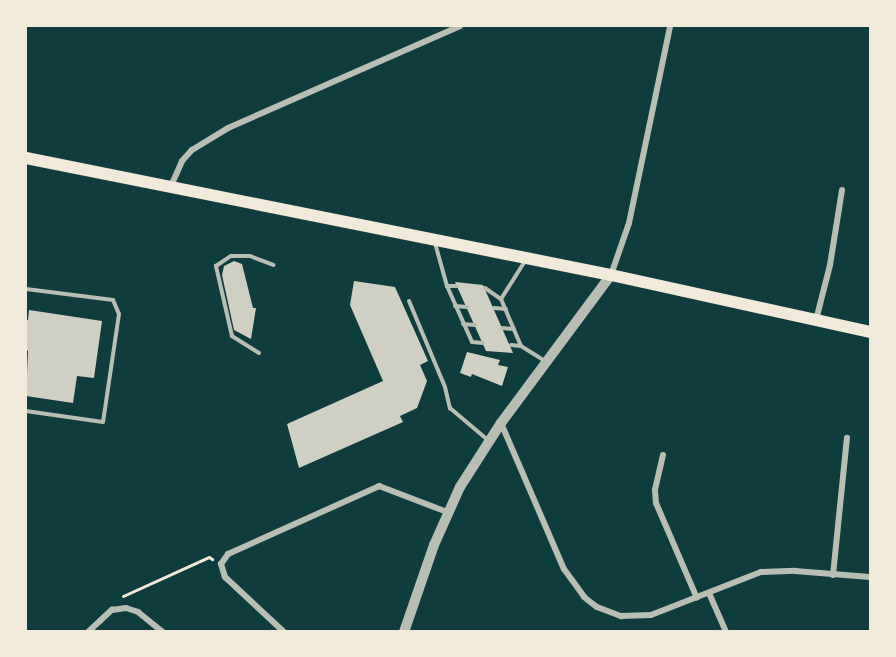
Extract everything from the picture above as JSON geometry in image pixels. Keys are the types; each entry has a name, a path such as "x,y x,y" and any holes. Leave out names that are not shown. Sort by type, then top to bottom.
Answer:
{"main road":[{"path":"26,158 611,275 870,332"}],"street":[{"path":"171,186 182,161 192,150 228,128 460,26"},
{"path":"404,632 447,512 501,423 611,275 629,223 670,26"},
{"path":"816,320 830,265 842,190"},
{"path":"501,423 564,569 584,597 597,607 621,616 651,615 761,572 795,571 870,577"},
{"path":"833,575 847,438"},
{"path":"663,455 655,490 656,503 697,598"},
{"path":"284,632 225,577 223,562 228,554 379,486 447,512"},
{"path":"709,593 726,632"},
{"path":"88,632 112,610 126,608 138,612 163,632"}],"lane":[{"path":"434,239 447,286 463,324 472,342 483,343"},
{"path":"259,353 232,336 216,266 231,256 250,256 273,265"},
{"path":"501,299 527,258"},
{"path":"447,286 457,286"},
{"path":"485,288 501,299 521,346"},
{"path":"26,289 113,300 119,314 103,422 26,411"},
{"path":"409,301 445,387 450,408 489,442"},
{"path":"455,306 468,306"},
{"path":"494,308 506,309"},
{"path":"463,324 475,325"},
{"path":"502,328 514,329"},
{"path":"511,345 521,346 547,362"}],"path":[{"path":"112,610 125,594 135,589 209,558 223,562"}],"building":[{"path":"234,261 242,264 253,308 256,308 251,339 234,330 222,275 224,266"},
{"path":"354,281 395,287 428,361 420,365 427,381 417,408 400,416 403,422 299,468 287,424 383,381 350,305"},
{"path":"455,282 483,285 513,353 486,351"},
{"path":"29,310 102,321 94,378 77,376 73,403 26,396 28,351 26,350 26,320 28,320"},
{"path":"467,352 500,360 498,365 508,367 502,386 472,374 471,377 460,373"}]}
